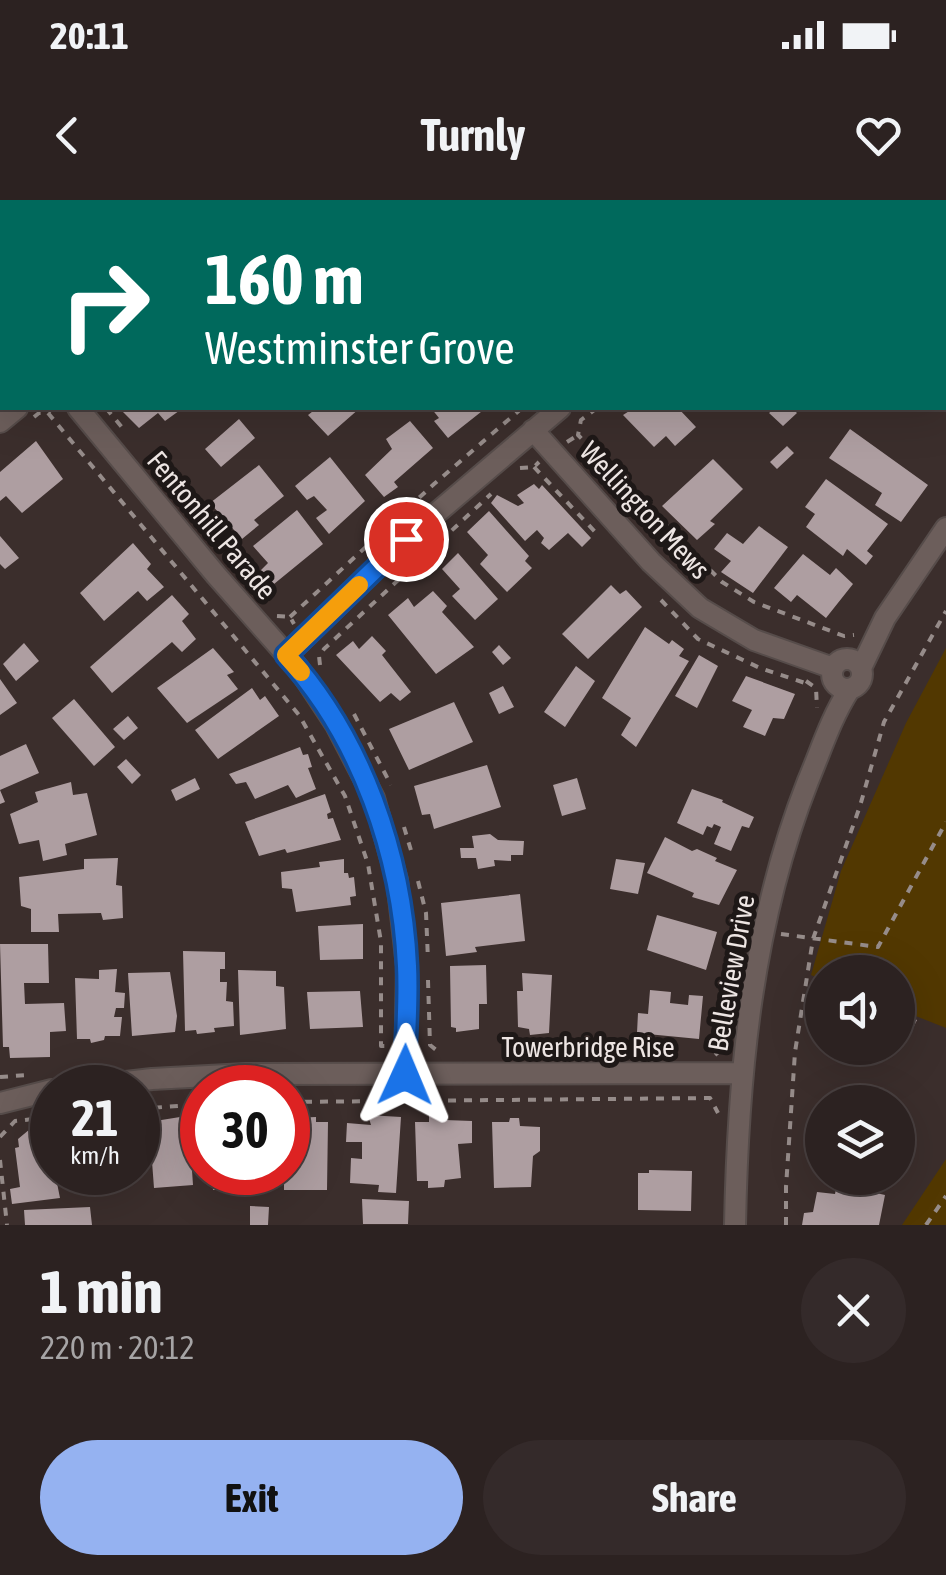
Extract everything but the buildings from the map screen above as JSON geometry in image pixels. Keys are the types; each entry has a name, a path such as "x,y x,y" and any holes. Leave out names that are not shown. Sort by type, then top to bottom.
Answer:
{"street":[{"name":"Fentonhill Parade","path":"80,410 286,655 336,725 374,798 399,897 407,966 405,1075"},
{"path":"286,655 406,539 558,410"},
{"name":"Wellington Mews","path":"533,430 651,562 700,608 754,640 845,674"},
{"name":"Belleview Drive","path":"736,1225 742,1073 750,995 795,816 825,740 845,674 946,528"},
{"name":"Towerbridge Rise","path":"160,1079 246,1074 742,1073"},
{"path":"0,1089 30,1090"},
{"path":"0,1102 30,1094"}],"path":[{"path":"108,410 128,435"},
{"path":"290,618 520,410"},
{"path":"509,478 521,467 534,466 578,434 581,420 594,410"},
{"path":"48,413 299,715 345,796 368,864 380,942 382,1046 430,1045 445,1055"},
{"path":"578,434 722,582 754,602 844,636 854,634"},
{"path":"319,656 498,489"},
{"path":"786,1225 795,1052 814,939 884,722 946,611"},
{"path":"278,616 290,618 319,656 319,664 329,679"},
{"path":"350,708 394,794"},
{"path":"764,932 878,947 946,822"},
{"path":"404,826 414,860"},
{"path":"418,878 426,913 430,1045"},
{"path":"310,1102 710,1098 718,1109 718,1128"},
{"path":"0,1137 15,1121 30,1119"},
{"path":"0,1160 7,1225"},
{"path":"926,1225 946,1196"}],"shaded area":[{"path":"946,648 946,1028 915,1016 915,955 817,955 841,871 906,723"},
{"path":"946,1159 946,1225 902,1225"}],"slow traffic":[{"path":"301,672 286,655 359,585"}],"route":[{"path":"405,1075 407,966 396,880 374,798 336,725 286,655 406,539"}]}
